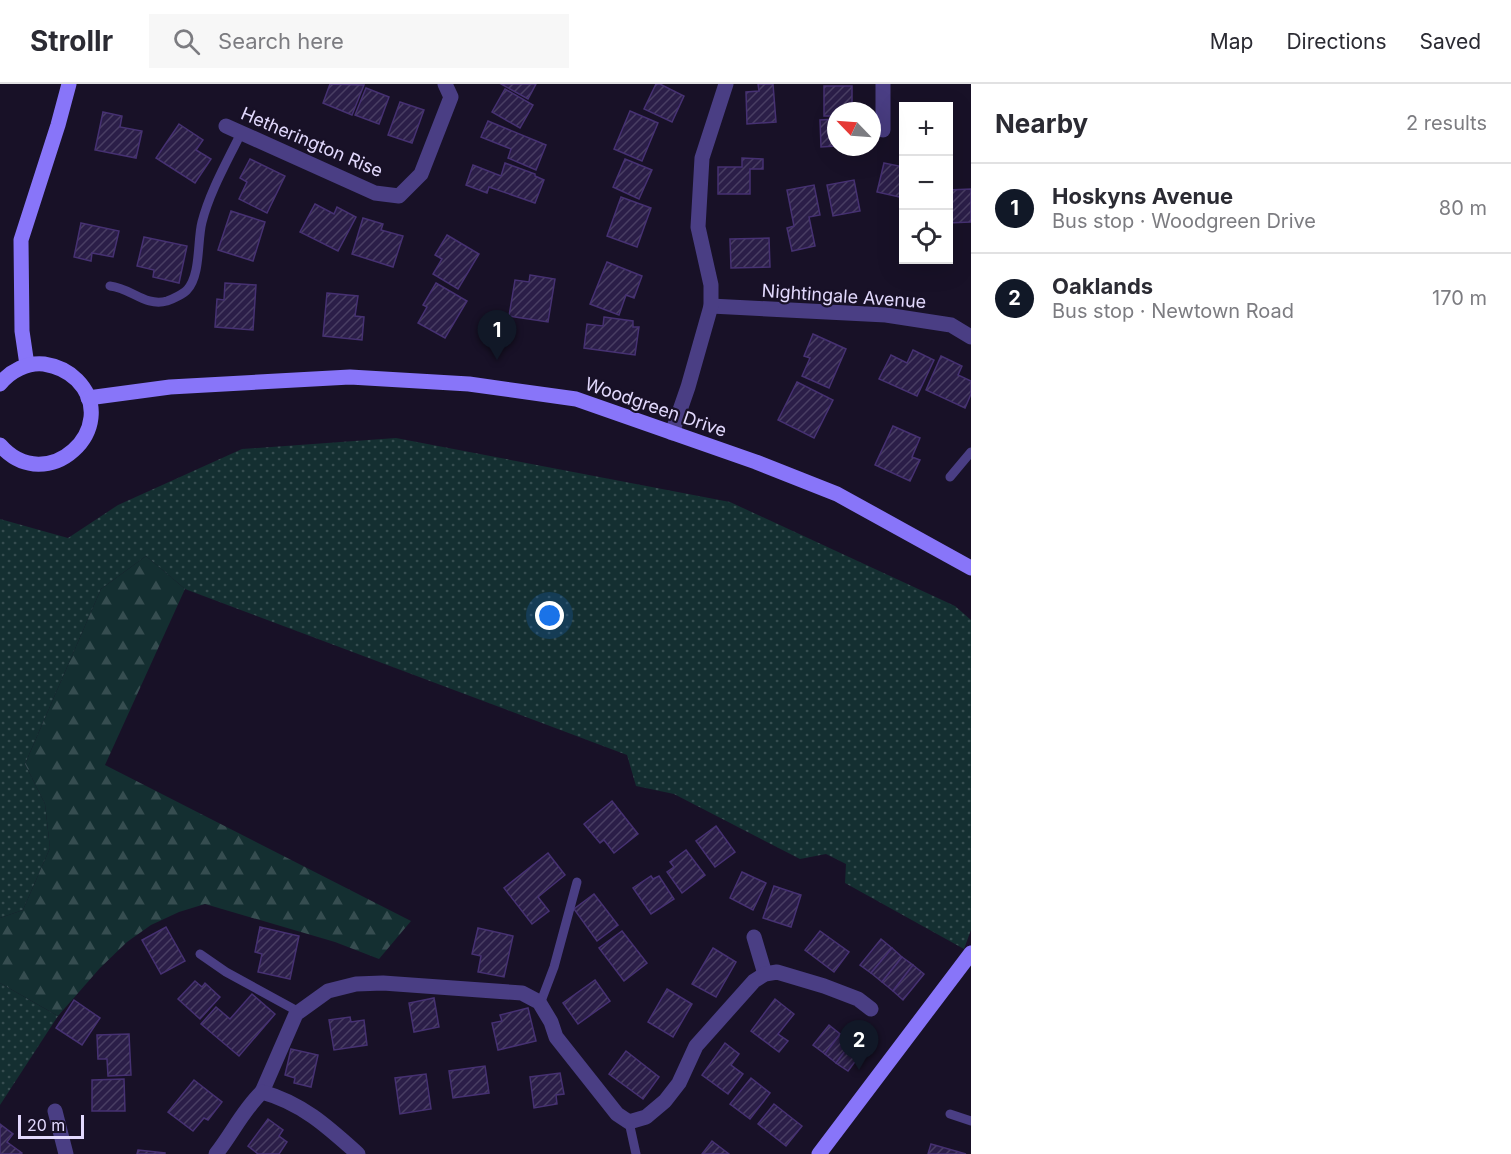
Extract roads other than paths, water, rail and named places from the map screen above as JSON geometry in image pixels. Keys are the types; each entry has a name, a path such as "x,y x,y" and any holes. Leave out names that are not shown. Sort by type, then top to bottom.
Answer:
{"main road":[{"path":"27,365 22,331 21,240 69,84"},
{"path":"0,384 14,371 27,365 42,364 57,367 70,374 81,385 88,398 90,413 88,429 81,443 64,458 42,465 27,463 12,457 0,445"},
{"name":"Woodgreen Drive","path":"88,398 170,387 350,377 469,384 576,399 756,462 837,494 971,568"},
{"path":"819,1154 971,953"}],"street":[{"name":"Hetherington Rise","path":"225,126 375,193 399,196 421,174 451,97 445,84"},
{"path":"672,434 711,306 711,285 698,227 702,158 726,84"},
{"path":"883,84 883,130"},
{"name":"Nightingale Avenue","path":"711,306 886,315 951,325 971,337"},
{"path":"754,938 765,974"},
{"path":"216,1154 252,1101 262,1092 296,1014 328,991 356,984 383,982 522,993 540,1004 551,1022 556,1037 616,1114 629,1122 646,1117 665,1101 679,1083 696,1046 754,981 765,974 777,972 824,986 858,999 871,1010"},
{"path":"262,1092 282,1098 319,1119 358,1154"},
{"path":"54,1111 66,1154"}],"lane":[{"path":"110,286 119,287 146,301 154,302 166,301 188,290 198,265 199,238 206,208 241,133"},
{"path":"950,477 971,452"},
{"path":"540,1004 554,967 577,882"},
{"path":"200,954 226,972 299,1012"},
{"path":"950,1114 971,1121"},
{"path":"629,1122 636,1154"}],"place":[{"name":"Hoskyns Avenue","path":"497,360"},
{"name":"Oaklands","path":"859,1070"}]}
